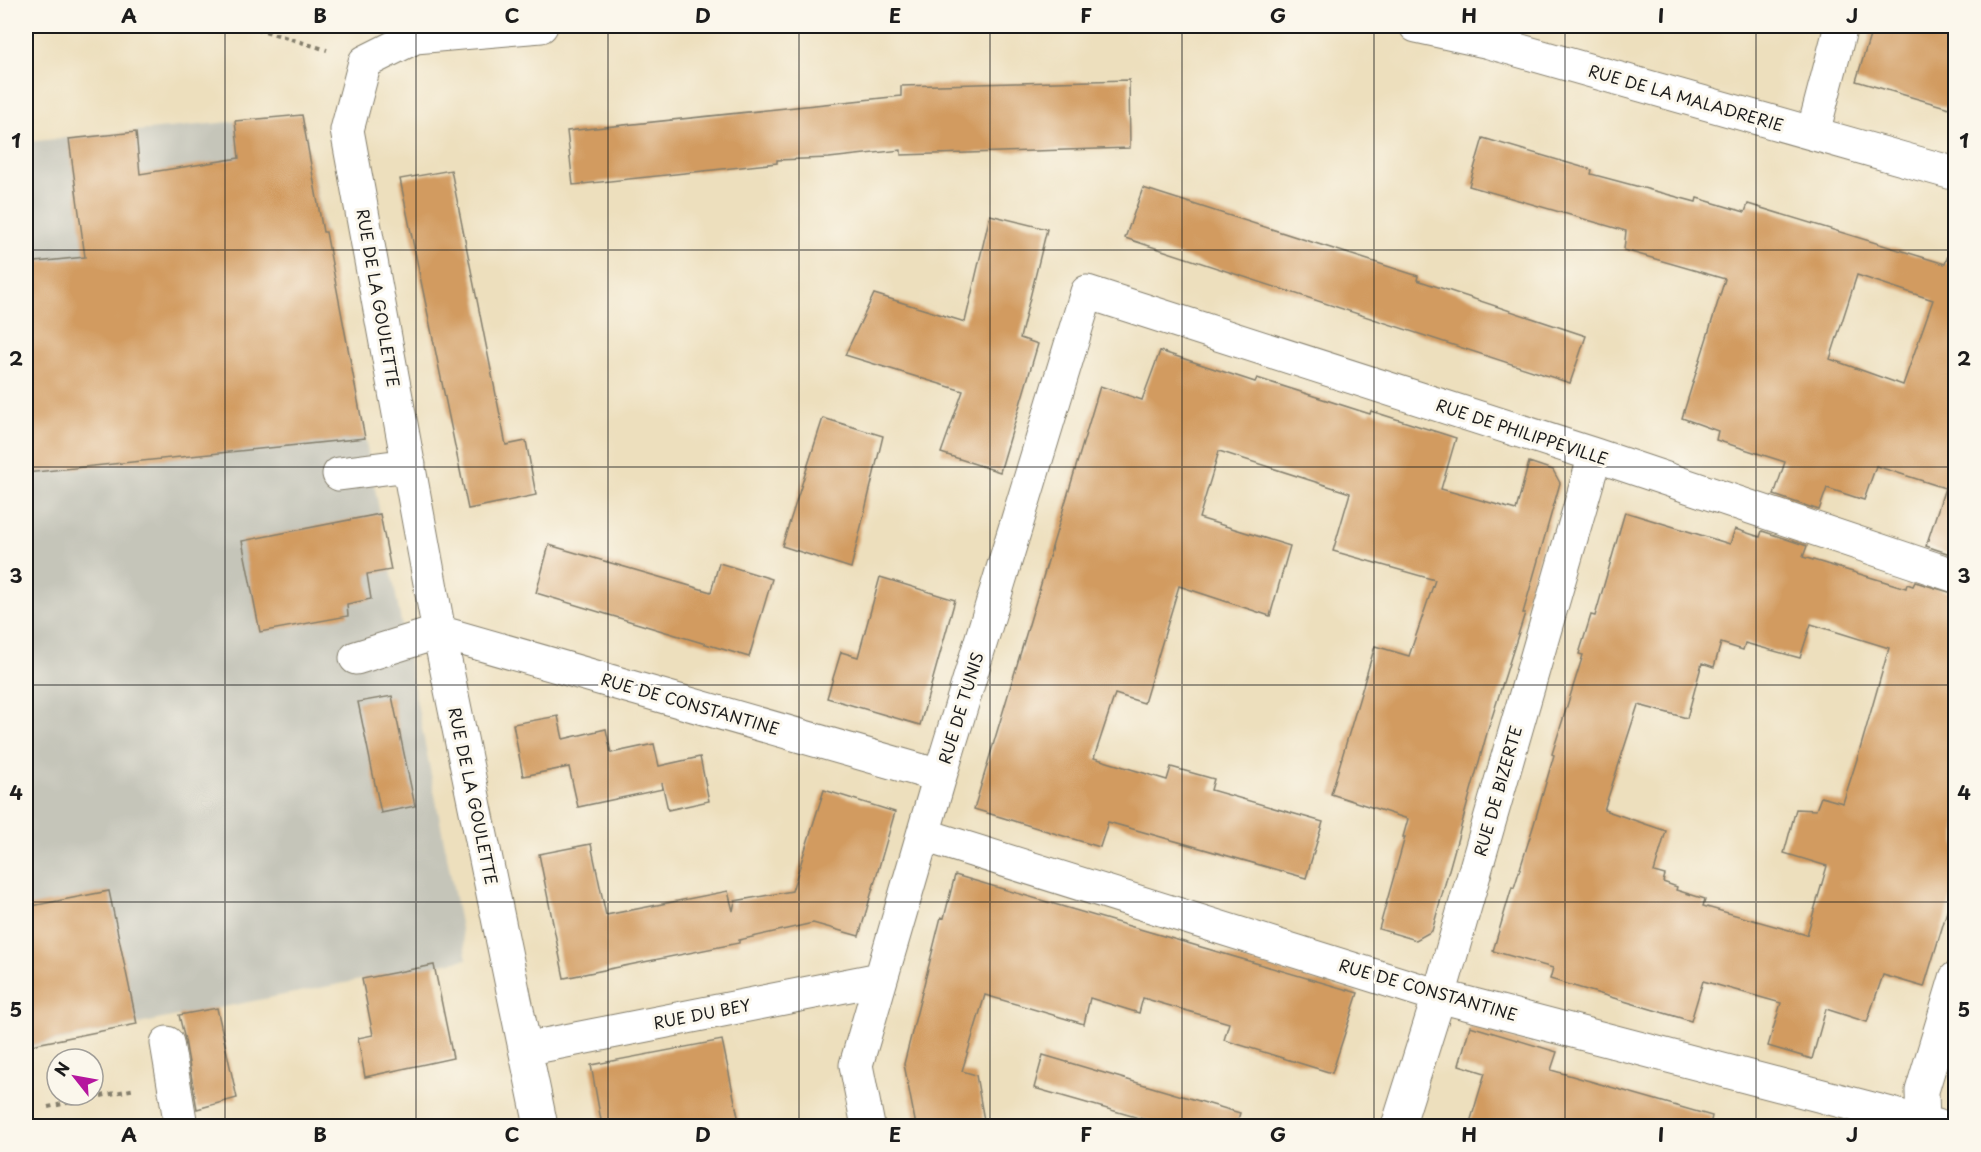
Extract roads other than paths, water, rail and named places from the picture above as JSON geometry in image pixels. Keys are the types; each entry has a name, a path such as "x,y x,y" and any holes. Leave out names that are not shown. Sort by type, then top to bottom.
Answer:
{"street":[{"name":"RUE DE LA GOULETTE","path":"541,1126 440,632 347,130 365,62 415,37 542,26"},
{"name":"RUE DE LA MALADRERIE","path":"1416,26 1489,42 1956,174"},
{"path":"1813,133 1841,26"},
{"name":"RUE DE PHILIPPEVILLE","path":"1087,292 1595,455 1956,576"},
{"name":"RUE DE TUNIS","path":"868,1126 856,1065 940,776 1087,292"},
{"name":"RUE DE BIZERTE","path":"1398,1126 1439,996 1595,455"},
{"path":"339,474 409,465"},
{"path":"356,658 440,632"},
{"name":"RUE DE CONSTANTINE","path":"440,632 940,776"},
{"name":"RUE DE CONSTANTINE","path":"924,835 1439,996 1928,1125"},
{"path":"1928,1125 1922,1091 1956,978"},
{"name":"RUE DU BEY","path":"525,1049 880,979"},
{"path":"167,1043 182,1126"}]}
